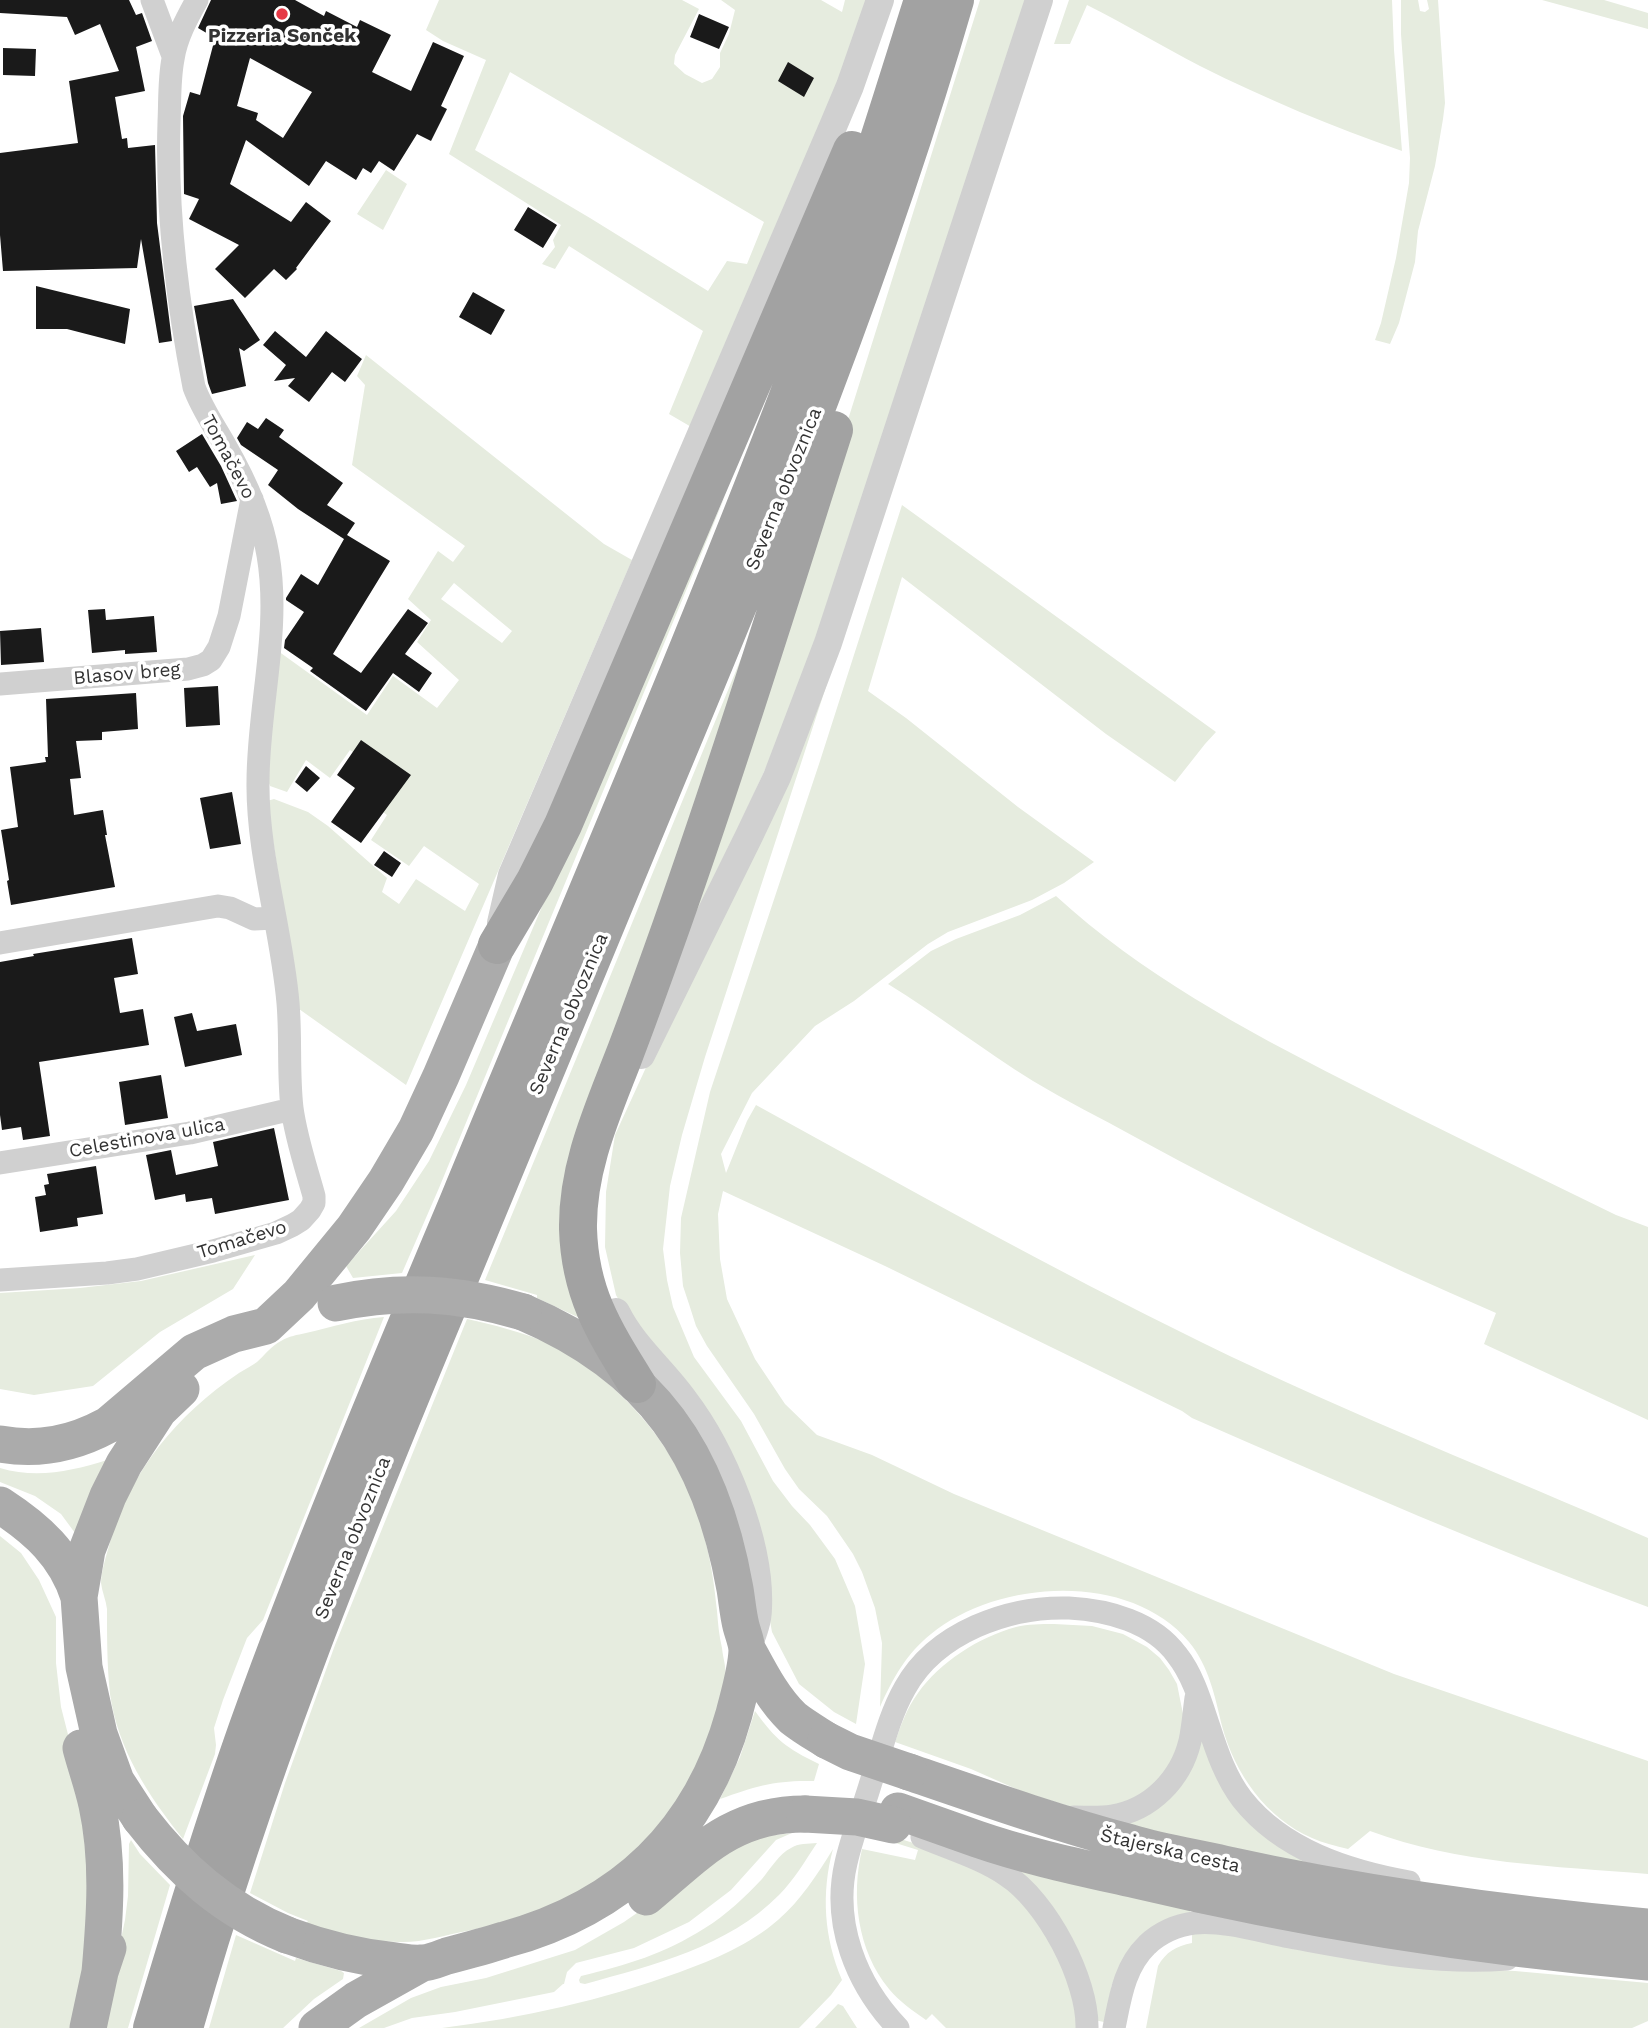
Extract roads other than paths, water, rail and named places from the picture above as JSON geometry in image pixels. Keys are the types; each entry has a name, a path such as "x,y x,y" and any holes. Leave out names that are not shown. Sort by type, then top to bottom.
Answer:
{"highway":[{"path":"497,945 535,881 563,825 853,149 905,0"},
{"name":"Severna obvoznica","path":"152,2028 225,1793 278,1648 369,1416 700,620 799,367 869,173 923,0"},
{"name":"Severna obvoznica","path":"184,2028 250,1816 297,1681 356,1528 718,655 821,397 904,164 955,0"},
{"path":"637,1384 595,1313 585,1284 578,1228 584,1168 703,837 874,306 875,248"}],"main road":[{"path":"0,1461 31,1465 59,1462 83,1456 113,1442 159,1410 210,1365 244,1343 283,1312 354,1228 387,1181 429,1103 497,945"},
{"path":"0,1444 45,1446 88,1436 108,1425 194,1352 234,1334 336,1303 383,1295 424,1294 477,1300 523,1312 581,1340 637,1384 673,1425 694,1459 705,1483 727,1550 747,1649 728,1737 692,1812 652,1860 614,1891 561,1921 523,1935 422,1963 356,2000 317,2028"},
{"path":"100,1972 105,1922 103,1843 97,1805 71,1711 65,1651 68,1627 79,1597 87,1550 108,1496 124,1464 159,1410"},
{"path":"0,1505 27,1524 54,1549 73,1578 79,1597 84,1667 90,1703 106,1756 116,1824 118,1888 111,1937 88,2028"},
{"name":"Štajerska cesta","path":"747,1649 767,1684 793,1718 825,1740 850,1752 1042,1817 1133,1844 1347,1888 1454,1905 1648,1927"},
{"name":"Štajerska cesta","path":"106,1756 116,1781 140,1818 172,1856 202,1885 237,1910 287,1935 327,1949 461,1971 503,1965 544,1954 617,1919 702,1849 740,1825 808,1802 851,1798 896,1818 1095,1871 1263,1908 1431,1937 1648,1962"},
{"name":"Štajerska cesta","path":"670,1841 705,1817 741,1801 777,1790 808,1802"}],"street":[{"path":"152,0 173,56"},
{"name":"Tomačevo","path":"0,1280 137,1269 263,1237 301,1220 310,1210 314,1196 292,1109 288,1002 258,785 272,632 272,581 262,527 251,499 228,449 200,403 194,387 175,270 169,207 168,154 173,56 197,0"},
{"path":"497,945 512,875 850,86 880,0"},
{"path":"747,1649 755,1628 758,1608 757,1581 749,1539 735,1493 716,1449 694,1413 634,1342 612,1303 598,1263 595,1240 598,1179 610,1129 629,1078 776,777 828,643 1039,0"},
{"name":"Blasov breg","path":"0,684 188,669 204,665 211,660 219,647 229,616 251,499"},
{"path":"0,943 218,906 230,908 254,919 275,918"},
{"name":"Celestinova ulica","path":"0,1164 190,1133 292,1109"},
{"path":"898,2028 874,1998 855,1962 844,1928 841,1897 850,1849 891,1721 905,1687 920,1667 943,1647 973,1628 996,1618 1036,1609 1080,1609 1106,1613 1126,1619 1158,1635 1186,1668 1216,1751 1229,1778 1241,1797 1265,1823 1312,1854 1385,1877 1433,1886 1454,1905"},
{"path":"1042,1817 1114,1816 1150,1801 1182,1765 1190,1741 1196,1695"},
{"path":"896,1818 1007,1875 1032,1899 1050,1922 1070,1956 1081,1992 1087,2028"},
{"path":"1114,2028 1123,1984 1130,1966 1147,1945 1182,1925 1223,1924 1383,1954 1439,1960 1473,1962 1566,1954"}],"place":[{"name":"Pizzeria Sonček","path":"282,14"}]}
